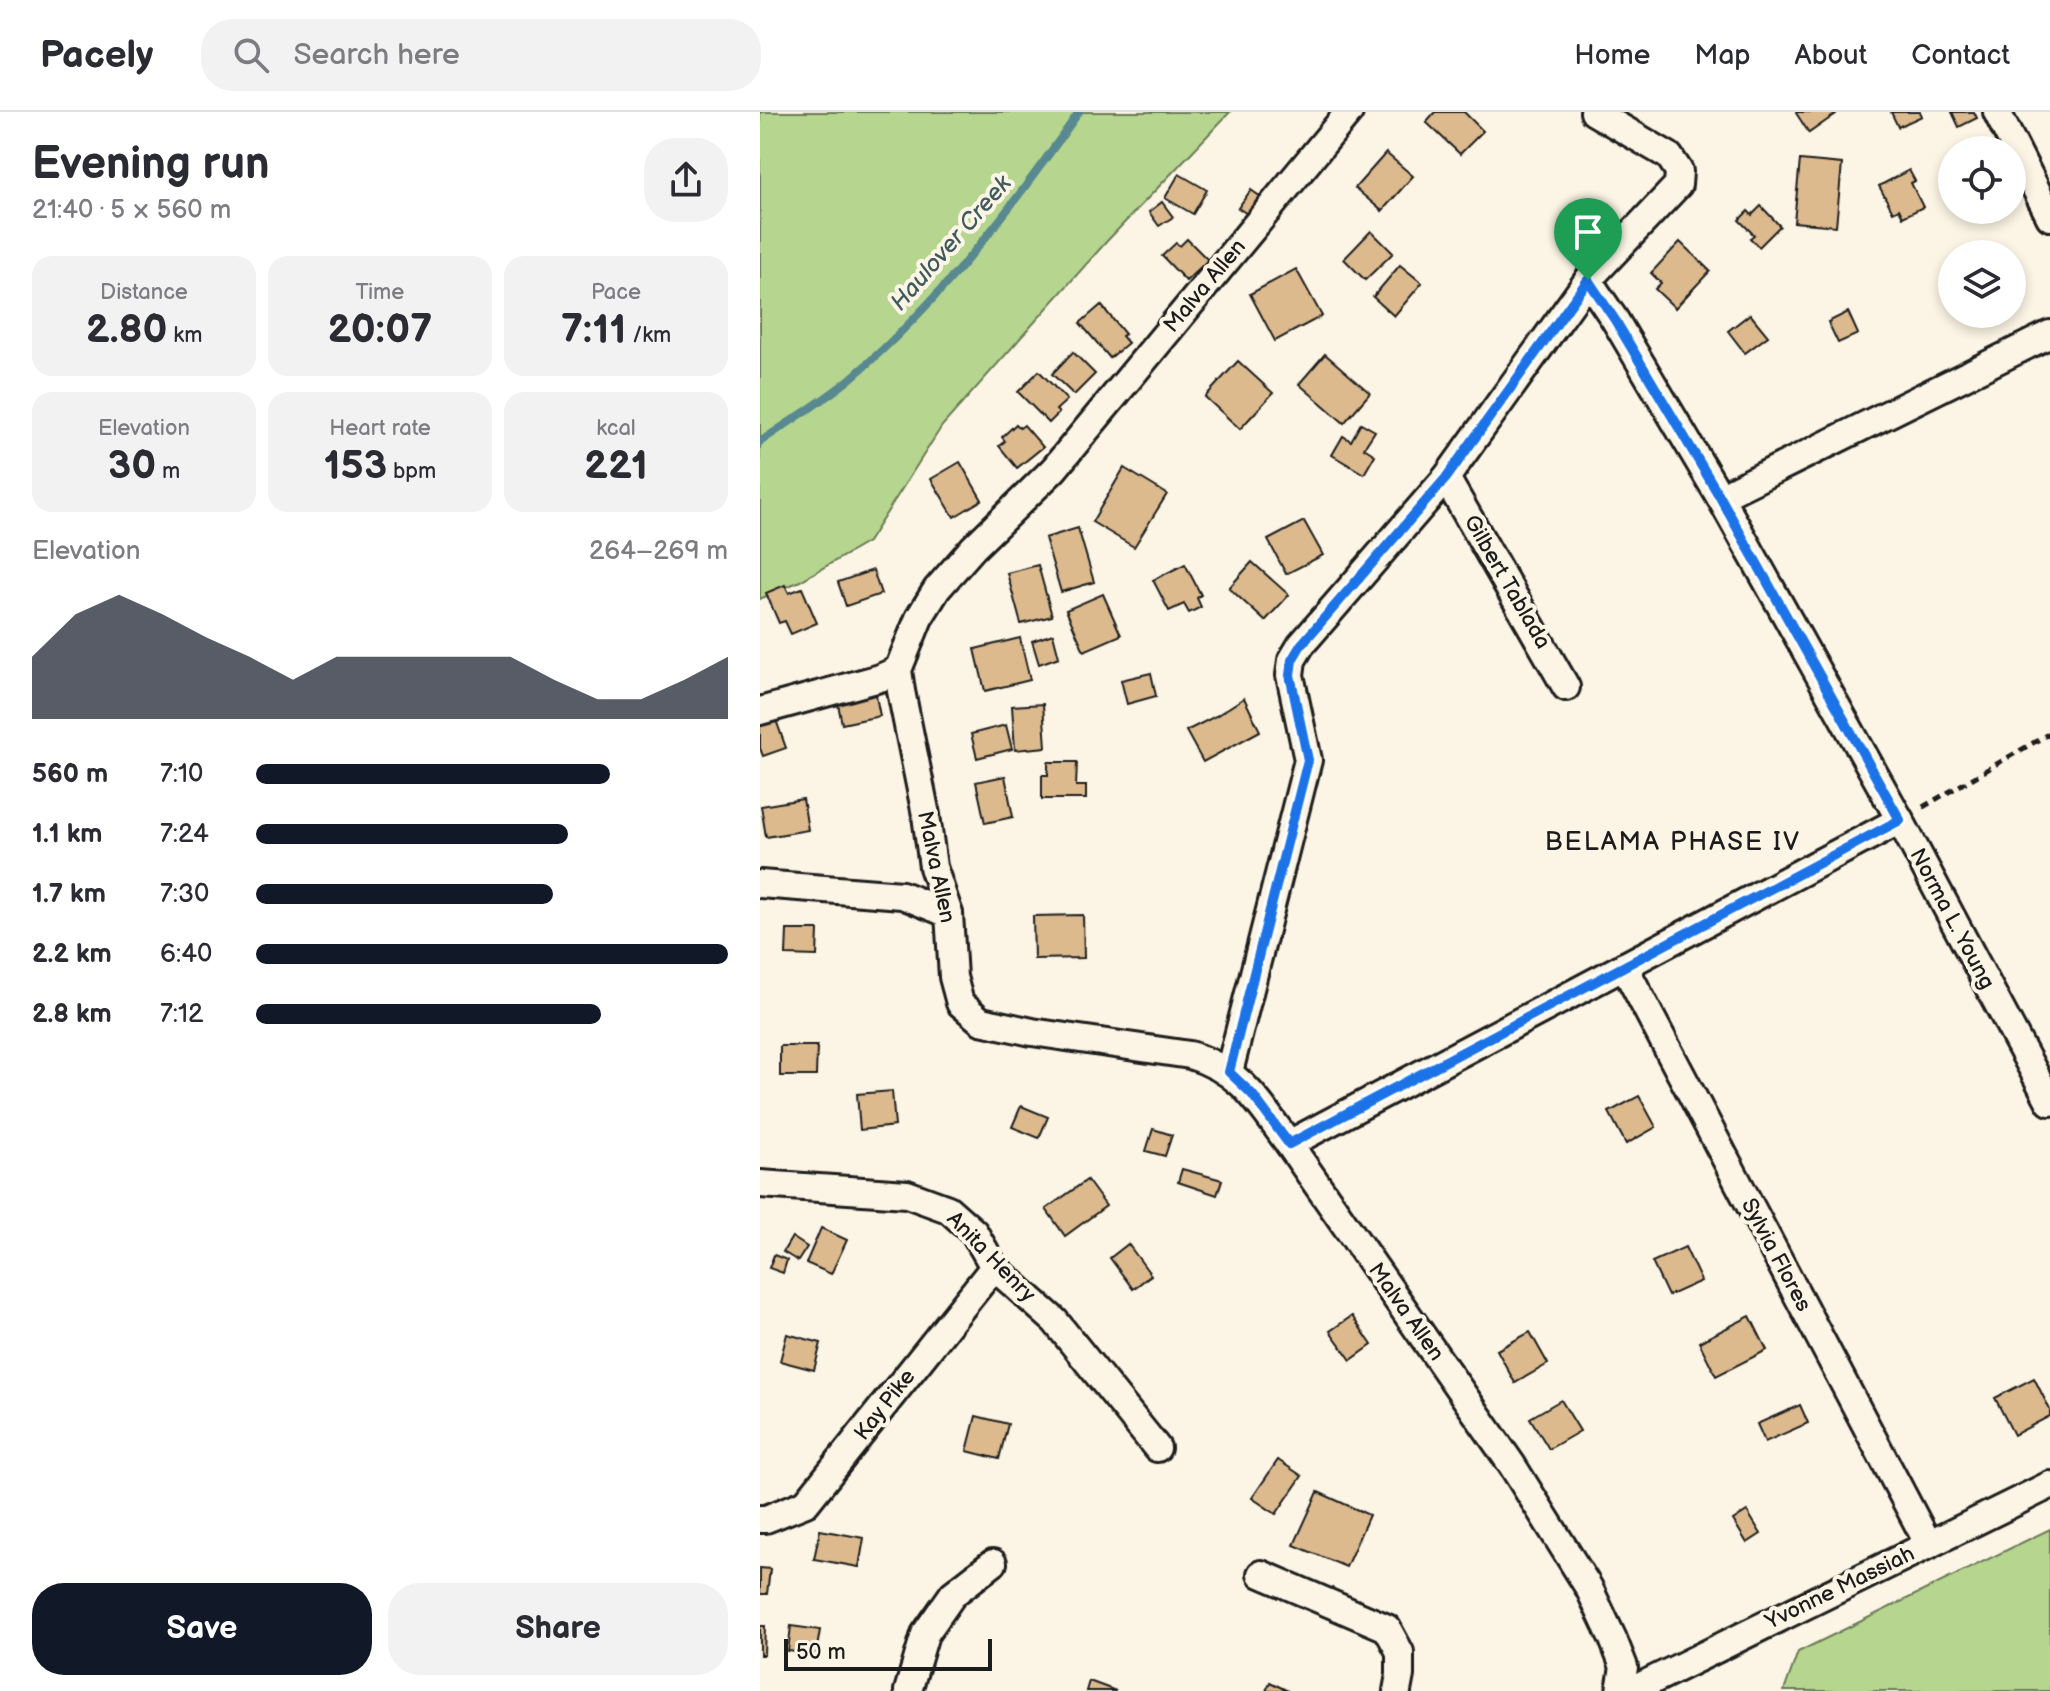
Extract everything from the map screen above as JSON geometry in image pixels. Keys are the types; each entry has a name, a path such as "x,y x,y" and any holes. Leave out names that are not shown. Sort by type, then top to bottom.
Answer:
{"street":[{"name":"Malva Allen","path":"1349,112 1054,469 973,548 937,589 919,618 898,670 933,867 949,914 953,977 960,1003 981,1021 1032,1032 1190,1055 1229,1072 1252,1094 1512,1465 1589,1588 1624,1667 1620,1691"},
{"path":"1229,1072 1308,760 1290,675 1292,660 1301,645 1446,478 1588,280 1678,185 1679,171 1669,156 1594,112"},
{"path":"1997,112 2050,217"},
{"name":"Norma L. Young","path":"1588,280 1720,497 2047,1089"},
{"path":"1720,497 2050,334"},
{"name":"Gilbert Tablada","path":"1446,478 1566,687"},
{"path":"760,711 880,678 898,670"},
{"path":"1289,1144 1900,820"},
{"path":"760,884 902,895 949,914"},
{"name":"Sylvia Flores","path":"1624,966 1929,1545"},
{"name":"Anita Henry","path":"760,1184 907,1194 948,1209 974,1232 994,1267 1055,1321 1157,1448"},
{"name":"Kay Pike","path":"760,1519 806,1503 994,1267"},
{"name":"Yvonne Massiah","path":"1631,1691 2050,1485"},
{"path":"908,1691 925,1634 953,1594 993,1563"},
{"path":"1261,1574 1387,1628 1400,1652 1397,1691"}],"path":[{"path":"1900,820 2050,733"}],"green space":[{"path":"760,112 1230,112 1107,241 942,426 868,542 800,581 760,599"},
{"path":"2050,1529 2050,1691 1784,1691 1798,1652"}],"building":[{"path":"1435,112 1464,112 1483,131 1460,154 1426,122"},
{"path":"1797,112 1835,112 1836,114 1809,133"},
{"path":"1891,112 1920,112 1922,116 1898,127"},
{"path":"1952,112 1974,112 1977,118 1959,127"},
{"path":"1386,153 1413,176 1382,211 1355,188"},
{"path":"1800,160 1842,164 1836,226 1794,222"},
{"path":"1909,170 1915,181 1911,183 1923,207 1903,217 1899,209 1893,212 1879,186"},
{"path":"1179,174 1207,190 1193,214 1165,198"},
{"path":"1251,190 1264,199 1252,217 1238,208"},
{"path":"1162,202 1173,217 1159,226 1149,212"},
{"path":"1761,206 1780,226 1759,247 1750,238 1754,235 1739,220 1748,211 1752,215"},
{"path":"1371,231 1393,253 1365,280 1344,259"},
{"path":"1187,239 1208,260 1186,281 1162,256 1176,243 1180,246"},
{"path":"1680,242 1710,271 1675,308 1655,289 1661,283 1651,273"},
{"path":"1400,265 1422,283 1394,316 1373,297"},
{"path":"1296,269 1322,316 1275,341 1250,294"},
{"path":"1101,305 1125,334 1122,336 1128,343 1110,358 1080,323"},
{"path":"1848,312 1858,334 1838,343 1828,322"},
{"path":"1750,314 1768,336 1745,353 1728,331"},
{"path":"1073,352 1095,374 1074,395 1052,374"},
{"path":"1325,354 1370,393 1344,423 1299,384"},
{"path":"1238,361 1273,393 1240,429 1205,397"},
{"path":"1039,371 1067,400 1056,410 1059,413 1049,423 1018,392"},
{"path":"1361,423 1375,431 1364,448 1375,455 1364,474 1332,455 1343,436 1351,441"},
{"path":"1016,424 1020,428 1024,425 1043,447 1017,468 999,446 1005,441 1002,437"},
{"path":"960,462 982,500 954,517 931,479"},
{"path":"1124,468 1167,494 1134,547 1092,522"},
{"path":"1304,521 1323,555 1286,574 1268,540"},
{"path":"1078,528 1094,582 1061,592 1045,538"},
{"path":"1252,562 1289,595 1265,621 1229,588"},
{"path":"1185,564 1201,595 1197,598 1201,607 1189,613 1184,604 1169,611 1153,580"},
{"path":"1038,565 1052,616 1021,624 1007,573"},
{"path":"873,570 881,594 846,606 838,582"},
{"path":"785,585 789,593 802,588 817,623 791,634 785,621 779,623 766,593"},
{"path":"1103,594 1121,635 1084,651 1066,610"},
{"path":"1053,634 1059,657 1039,664 1032,641"},
{"path":"1020,638 1030,680 985,691 975,649"},
{"path":"1151,673 1156,696 1127,704 1121,680"},
{"path":"874,686 880,716 842,724 836,694"},
{"path":"1244,698 1260,731 1203,762 1186,731"},
{"path":"1043,704 1046,747 1015,750 1012,706"},
{"path":"776,720 786,748 763,756 760,726"},
{"path":"1006,725 1012,749 977,758 971,734"},
{"path":"1048,762 1077,762 1076,786 1086,786 1086,799 1042,799 1042,775 1048,775"},
{"path":"1005,776 1013,817 985,823 976,782"},
{"path":"803,799 808,830 766,837 761,806"},
{"path":"1083,915 1084,958 1034,959 1033,916"},
{"path":"787,930 818,930 817,956 786,955"},
{"path":"780,1046 817,1046 816,1076 780,1076"},
{"path":"892,1091 895,1126 860,1130 857,1094"},
{"path":"1639,1096 1656,1127 1626,1144 1609,1112"},
{"path":"1021,1106 1048,1117 1039,1138 1012,1127"},
{"path":"1153,1129 1172,1135 1165,1156 1146,1151"},
{"path":"1182,1169 1222,1180 1217,1195 1178,1182"},
{"path":"1087,1180 1106,1206 1065,1236 1046,1209"},
{"path":"821,1228 847,1240 831,1274 806,1263"},
{"path":"792,1237 807,1247 798,1261 783,1252"},
{"path":"1128,1244 1151,1275 1133,1289 1110,1258"},
{"path":"1685,1247 1701,1281 1668,1296 1652,1262"},
{"path":"774,1255 787,1260 783,1273 769,1268"},
{"path":"1352,1316 1372,1345 1351,1360 1330,1331"},
{"path":"1750,1316 1767,1350 1716,1376 1699,1342"},
{"path":"1530,1332 1548,1364 1515,1383 1497,1350"},
{"path":"787,1334 821,1343 814,1370 780,1361"},
{"path":"2034,1378 2050,1416 2014,1435 1995,1398"},
{"path":"1561,1400 1580,1431 1549,1449 1530,1418"},
{"path":"1800,1405 1808,1423 1765,1442 1757,1424"},
{"path":"976,1416 1008,1424 999,1459 967,1451"},
{"path":"1278,1460 1302,1476 1276,1514 1252,1498"},
{"path":"1318,1492 1369,1515 1346,1567 1294,1545"},
{"path":"1747,1511 1761,1534 1747,1543 1733,1520"},
{"path":"820,1530 864,1538 859,1567 814,1559"},
{"path":"760,1568 770,1569 767,1594 760,1594"},
{"path":"760,1626 765,1626 764,1655 760,1655"},
{"path":"791,1626 820,1630 816,1654 788,1651"},
{"path":"1089,1681 1116,1691 1086,1691"},
{"path":"1270,1682 1288,1691 1266,1691"}],"waterway":[{"name":"Haulover Creek","path":"760,442 850,379 914,318 973,253 1079,112"}],"district":[{"name":"BELAMA PHASE IV","path":"1673,842"}],"route":[{"path":"1588,280 1720,497 1900,820 1289,1144 1252,1094 1229,1072 1308,760 1290,675 1292,660 1301,645 1446,478 1588,280"}]}
